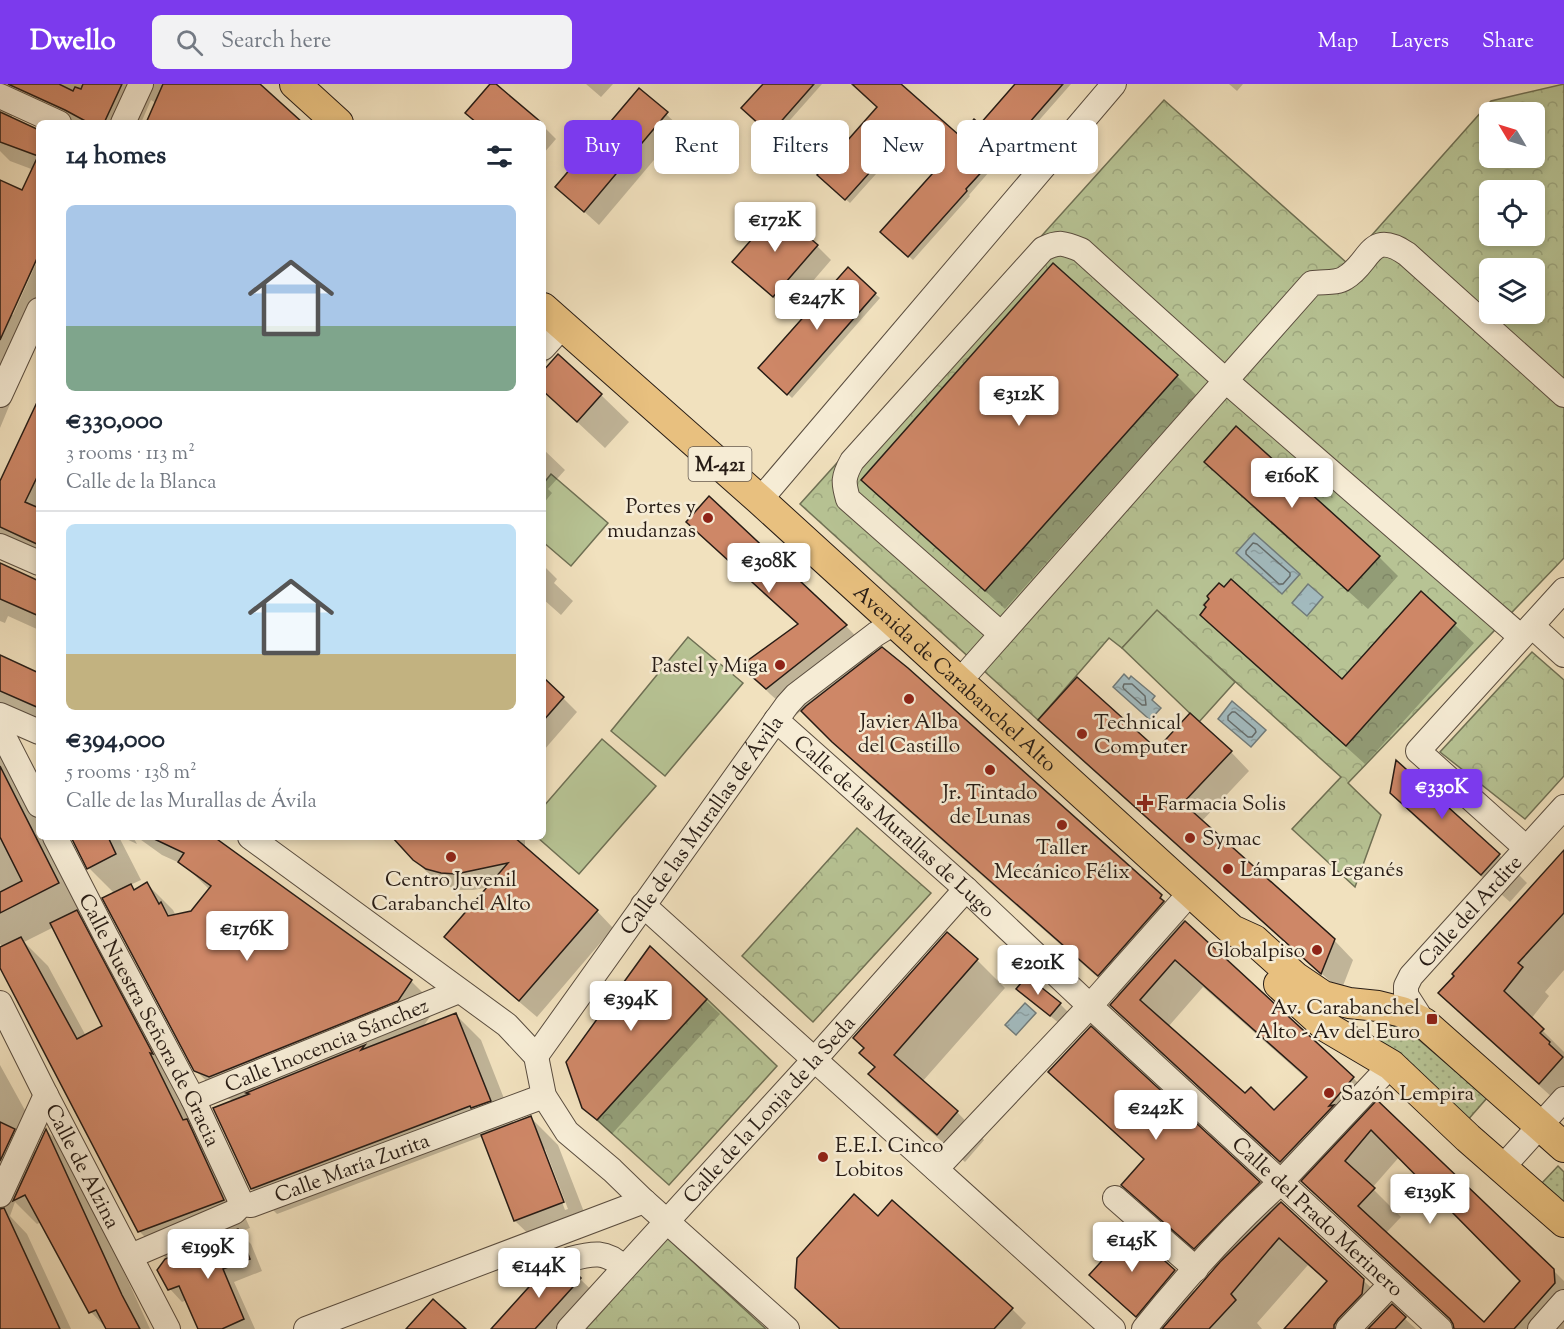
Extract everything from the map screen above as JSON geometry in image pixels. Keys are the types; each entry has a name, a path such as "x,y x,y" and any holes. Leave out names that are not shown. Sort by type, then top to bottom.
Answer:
{"main road":[{"path":"295,84 335,120"},
{"name":"Avenida de Carabanchel Alto","path":"553,317 760,500 1191,892 1232,930 1255,961 1311,1014 1325,1026 1391,1065 1564,1222"},
{"name":"Avenida de Carabanchel Alto","path":"1232,930 1254,940 1295,977 1323,996 1402,1012 1424,1023 1564,1147"}],"street":[{"path":"124,120 141,84"},
{"path":"760,500 1114,84"},
{"path":"0,96 52,120"},
{"path":"1000,633 848,499 844,485 846,471 852,461 1043,249 1055,243 1067,244 1081,250 1225,380 1526,631 1564,655"},
{"path":"958,682 1312,283 1335,282 1346,278 1375,248 1385,244 1396,247 1416,262 1564,395"},
{"path":"0,395 36,317"},
{"path":"546,339 553,317"},
{"path":"0,546 36,562"},
{"path":"1526,848 1418,751 1564,590"},
{"name":"Calle de las Murallas de Ávila","path":"536,1056 796,695 894,623"},
{"path":"0,715 36,731"},
{"name":"Calle de las Murallas de Lugo","path":"776,720 966,889 1090,1006"},
{"path":"0,729 36,799"},
{"name":"Calle del Ardite","path":"1424,1023 1406,995 1406,986 1411,976 1564,807"},
{"name":"Calle Nuestra Señora de Gracia","path":"57,840 192,1099 242,1204"},
{"path":"254,840 507,1025 536,1056 543,1096 567,1132 787,1329"},
{"name":"Calle de la Lonja de la Seda","path":"569,1329 966,889"},
{"path":"936,1169 1090,1006 1191,892"},
{"path":"643,905 1113,1329"},
{"name":"Calle Inocencia Sánchez","path":"192,1099 459,991"},
{"name":"Calle de Alzina","path":"0,1003 168,1329"},
{"name":"Calle del Prado Merinero","path":"1090,1006 1440,1329"},
{"path":"1144,1329 1196,1269 1391,1065"},
{"path":"0,1195 46,1095"},
{"name":"Calle María Zurita","path":"131,1256 234,1212 242,1204 251,1205 543,1096"},
{"path":"1502,1168 1564,1099"},
{"path":"1115,1198 1196,1269"},
{"path":"306,1329 644,1201"},
{"path":"570,1259 588,1254 604,1255 615,1259 624,1268"},
{"path":"1348,1329 1391,1284"},
{"path":"1539,1329 1564,1302"}],"green space":[{"path":"1564,84 1564,558 1348,783 1381,815 1355,887 1292,829 1341,777 1157,611 1122,648 1109,638 1038,720 800,504 1164,100 1347,263 1479,114 1479,168 1545,168 1545,102 1490,102"},
{"path":"551,474 608,523 571,566 546,545 546,480"},
{"path":"1157,610 1235,682 1199,722 1122,648"},
{"path":"688,637 743,683 665,776 611,731"},
{"path":"1532,652 1564,680 1564,776 1525,819 1440,752"},
{"path":"602,739 656,786 579,874 540,840 546,840 546,804"},
{"path":"857,828 931,893 813,1022 742,956"},
{"path":"707,999 777,1066 669,1185 597,1120"},
{"path":"1392,1025 1405,1028 1487,1098 1466,1122 1375,1045"},
{"path":"1558,1166 1564,1172 1564,1203 1542,1183"},
{"path":"666,1237 766,1329 582,1329"}],"water":[{"path":"1254,533 1300,574 1282,594 1236,553"},
{"path":"1308,584 1323,597 1307,616 1292,603"},
{"path":"1124,674 1129,679 1131,676 1155,696 1152,700 1161,708 1150,720 1113,687"},
{"path":"1232,701 1266,730 1251,747 1218,719"},
{"path":"1025,1003 1036,1013 1016,1035 1005,1025"}],"building":[{"path":"8,84 59,84 73,91 75,87 81,89 83,84 122,84 105,120 83,120"},
{"path":"163,84 260,84 300,120 147,120"},
{"path":"490,84 496,84 538,120 473,120 465,113"},
{"path":"763,84 814,84 782,120 754,120 741,108"},
{"path":"852,84 901,84 942,120 866,120 877,107"},
{"path":"1015,84 1063,84 1032,120 984,120"},
{"path":"639,88 668,112 661,120 654,120 654,129 642,143 642,120 612,120"},
{"path":"0,112 36,129 36,155 0,142"},
{"path":"945,123 957,133 957,174 980,174 908,257 880,232 932,174 945,174"},
{"path":"861,125 861,174 868,174 845,200 817,175 849,174 849,139"},
{"path":"36,160 36,261 0,340 0,180 22,190"},
{"path":"566,174 616,174 584,212 555,187"},
{"path":"777,210 818,245 773,297 732,262"},
{"path":"1053,263 1178,375 985,591 861,480"},
{"path":"848,267 876,293 787,395 758,368"},
{"path":"558,354 602,394 577,422 546,394 546,368"},
{"path":"36,404 36,479 25,502 36,507 36,544 0,527 0,481"},
{"path":"1236,426 1380,556 1348,591 1204,462"},
{"path":"709,496 847,625 766,689 740,666 798,624 686,522"},
{"path":"0,563 36,580 36,615 0,599"},
{"path":"1231,579 1342,679 1421,591 1456,623 1346,746 1200,615 1209,599 1207,596 1219,583 1224,587"},
{"path":"882,647 1162,895 1160,898 1164,901 1098,976 832,742 801,711"},
{"path":"0,655 36,672 36,707 0,691"},
{"path":"1077,677 1157,749 1190,713 1232,751 1183,803 1335,939 1321,974 1038,720"},
{"path":"546,680 564,697 546,718"},
{"path":"1396,760 1500,854 1481,875 1390,793"},
{"path":"0,766 59,883 0,913 0,892 22,881 0,837"},
{"path":"72,840 109,840 116,854 87,869"},
{"path":"156,840 218,840 412,980 398,1001 209,1077 194,1071 102,898 131,884 134,890 147,882 168,916 191,911 211,886 178,862 184,853"},
{"path":"395,840 517,840 598,910 519,1001 444,937 508,863 456,874 426,869 413,860"},
{"path":"1564,850 1564,913 1518,963 1523,967 1504,991 1544,1029 1540,1033 1563,1057 1539,1084 1438,993 1454,976 1452,974"},
{"path":"77,910 153,1054 150,1053 183,1120 187,1119 224,1200 138,1232 0,968 0,947 21,937 77,1039 102,1026 50,923"},
{"path":"1185,921 1354,1077 1329,1106 1334,1105 1280,1162 1110,1005","holes":["1175,960 1307,1077 1274,1110 1251,1087 1245,1093 1140,1000"]},
{"path":"947,932 978,959 894,1055 958,1111 937,1135 868,1074 875,1067 859,1053 864,1048 853,1038"},
{"path":"650,946 707,999 597,1120 582,1108 566,1062"},
{"path":"1027,976 1061,1003 1050,1016 1016,989"},
{"path":"456,1013 491,1101 471,1108 470,1106 251,1189 213,1108 365,1045 361,1050"},
{"path":"1091,1026 1260,1182 1194,1249 1121,1185 1144,1159 1048,1072"},
{"path":"1377,1100 1554,1269 1555,1283 1514,1329 1454,1329 1450,1319 1301,1181","holes":["1371,1130 1520,1281 1484,1322 1358,1206 1375,1188 1345,1161"]},
{"path":"531,1116 564,1202 514,1221 481,1135"},
{"path":"0,1122 15,1129 0,1161"},
{"path":"46,1129 122,1295 140,1329 106,1329 96,1310 89,1313 25,1195 13,1201"},
{"path":"854,1194 878,1216 892,1200 1013,1308 994,1329 840,1329 795,1288 797,1258"},
{"path":"1281,1202 1364,1279 1362,1294 1338,1319 1334,1329 1284,1329 1327,1281 1279,1238 1231,1294 1236,1300 1209,1329 1162,1329 1220,1262"},
{"path":"4,1208 60,1329 0,1329 0,1209"},
{"path":"238,1229 250,1259 223,1269 244,1319 222,1329 198,1329 179,1286 168,1290 157,1270 165,1259"},
{"path":"1130,1230 1175,1270 1136,1317 1089,1275"},
{"path":"556,1257 556,1263 560,1269 567,1273 575,1272 581,1278 535,1329 491,1329"},
{"path":"433,1299 466,1329 406,1329"},
{"path":"1392,1304 1406,1317 1395,1329 1368,1329"}],"place":[{"name":"Portes y mudanzas","path":"708,518"},
{"name":"Pastel y Miga","path":"780,665"},
{"name":"Javier Alba del Castillo","path":"909,699"},
{"name":"Technical Computer","path":"1082,734"},
{"name":"Jr. Tintado de Lunas","path":"990,770"},
{"name":"Farmacia Solis","path":"1145,803"},
{"name":"Taller Mecánico Félix","path":"1062,825"},
{"name":"Symac","path":"1190,838"},
{"name":"Centro Juvenil Carabanchel Alto","path":"451,857"},
{"name":"Lámparas Leganés","path":"1228,869"},
{"name":"Globalpiso","path":"1317,950"},
{"name":"Av. Carabanchel Alto - Av del Euro","path":"1432,1019"},
{"name":"Sazón Lempira","path":"1329,1093"},
{"name":"E.E.I. Cinco Lobitos","path":"823,1157"}]}
